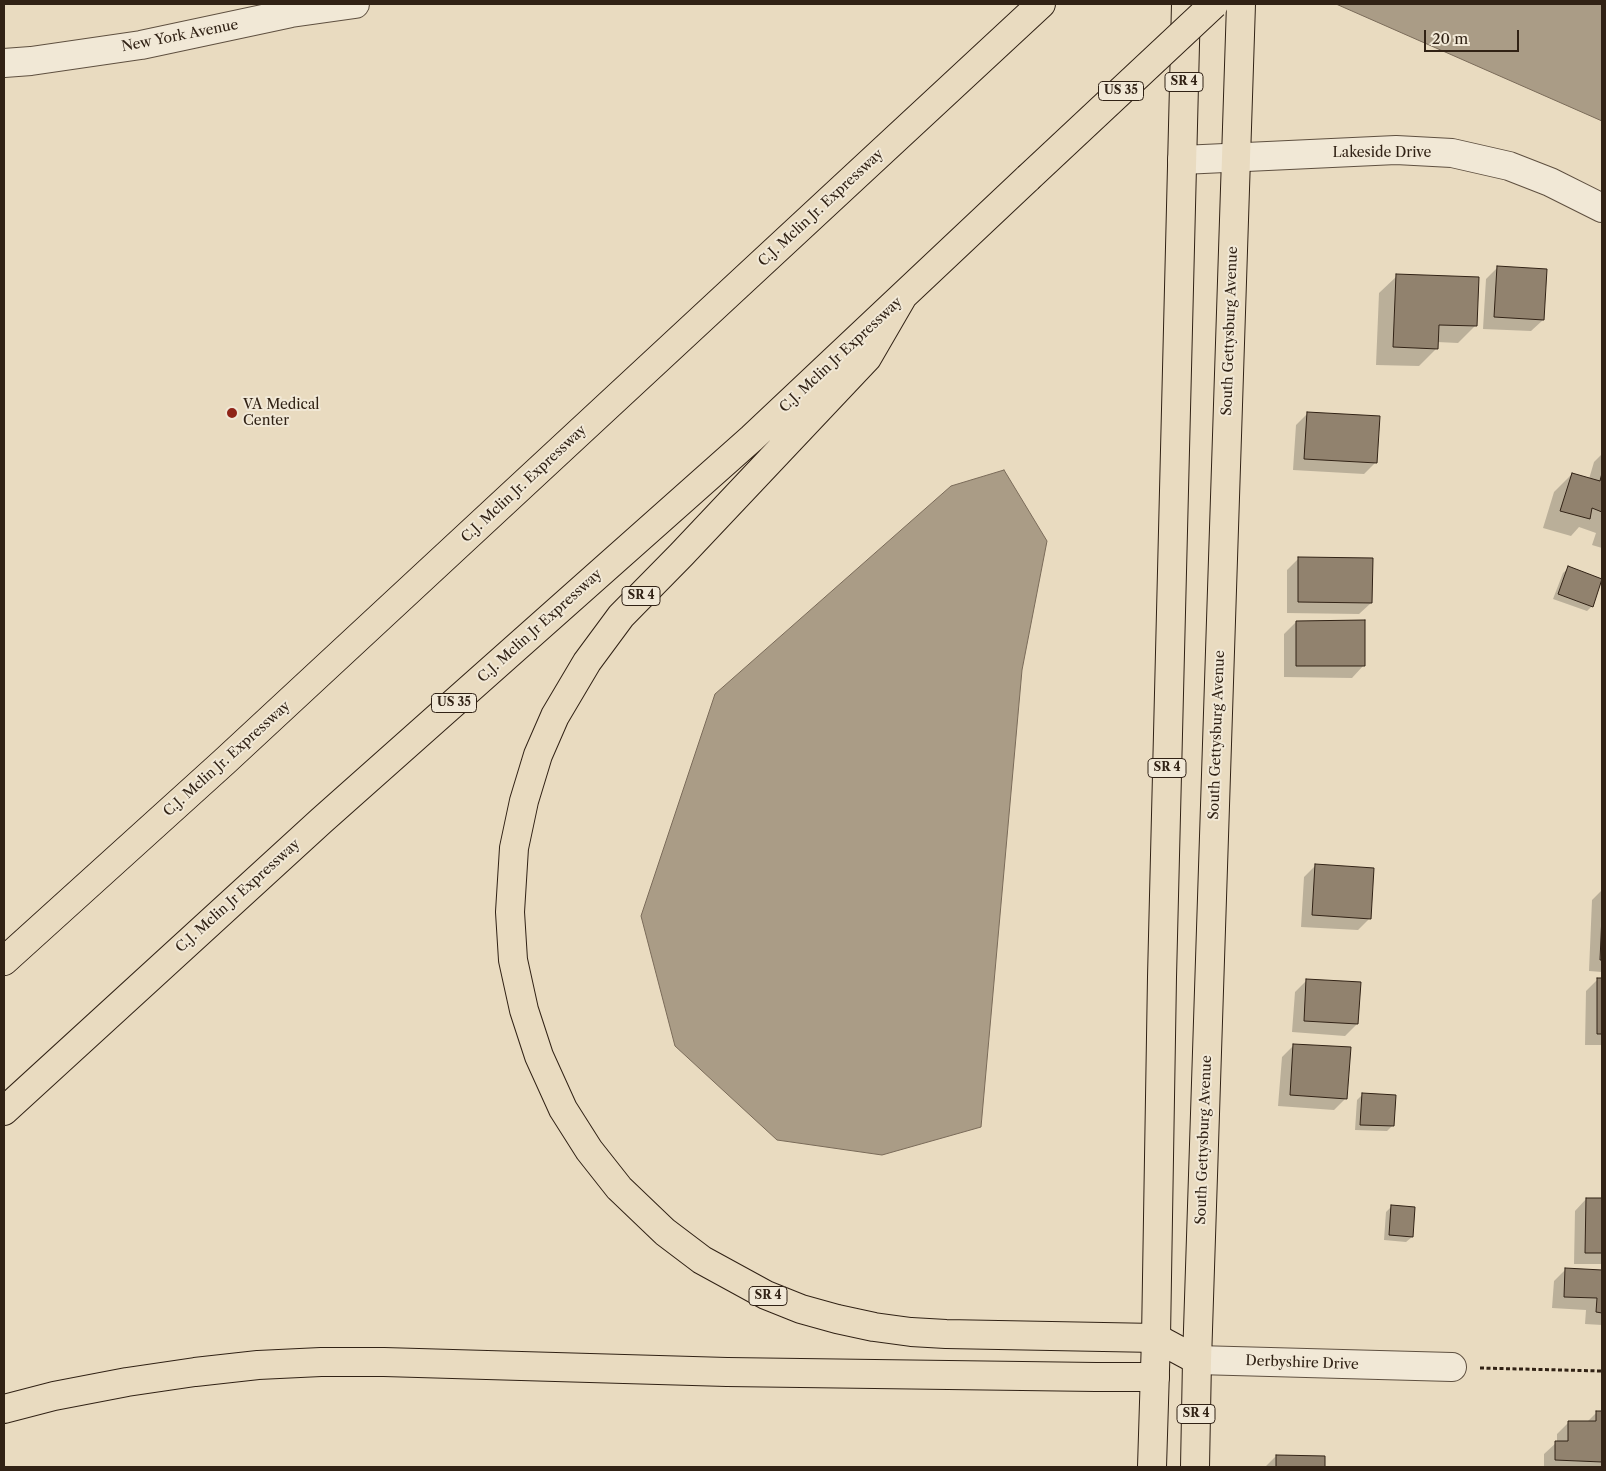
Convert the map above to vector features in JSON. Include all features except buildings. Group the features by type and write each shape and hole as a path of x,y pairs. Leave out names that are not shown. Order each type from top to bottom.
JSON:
{"main road":[{"name":"SR 4","path":"1152,1467 1186,4"},
{"name":"C.J. Mclin Jr Expressway","path":"4,1111 321,821 752,438 1214,4"},
{"name":"South Gettysburg Avenue","path":"1195,1467 1196,1360 1241,4"},
{"name":"C.J. Mclin Jr. Expressway","path":"4,961 224,762 1039,5"},
{"name":"SR 4","path":"903,296 866,358 681,555 621,616 587,662 555,716 538,755 524,801 514,848 510,912 513,960 524,1010 539,1056 563,1109 588,1150 619,1188 665,1232 702,1260 766,1295 802,1309 837,1319 911,1332 964,1335 1156,1338 1196,1360"},
{"name":"Derbyshire Drive","path":"1155,1377 1196,1360"},
{"path":"4,1409 54,1396 127,1382 258,1365 321,1362 384,1362 727,1372 1155,1377"}],"street":[{"name":"New York Avenue","path":"4,64 141,45 291,13 355,4"},
{"name":"Lakeside Drive","path":"1182,160 1396,150 1452,153 1509,166 1550,182 1602,208"},
{"name":"Derbyshire Drive","path":"1196,1360 1452,1367"}],"path":[{"path":"1452,1367 1602,1371"}],"shaded area":[{"path":"1336,4 1602,4 1602,121"},
{"path":"1004,470 1047,541 1022,670 981,1127 882,1155 777,1140 675,1046 641,916 715,694 951,486"}],"place":[{"name":"VA Medical Center","path":"232,413"}]}
